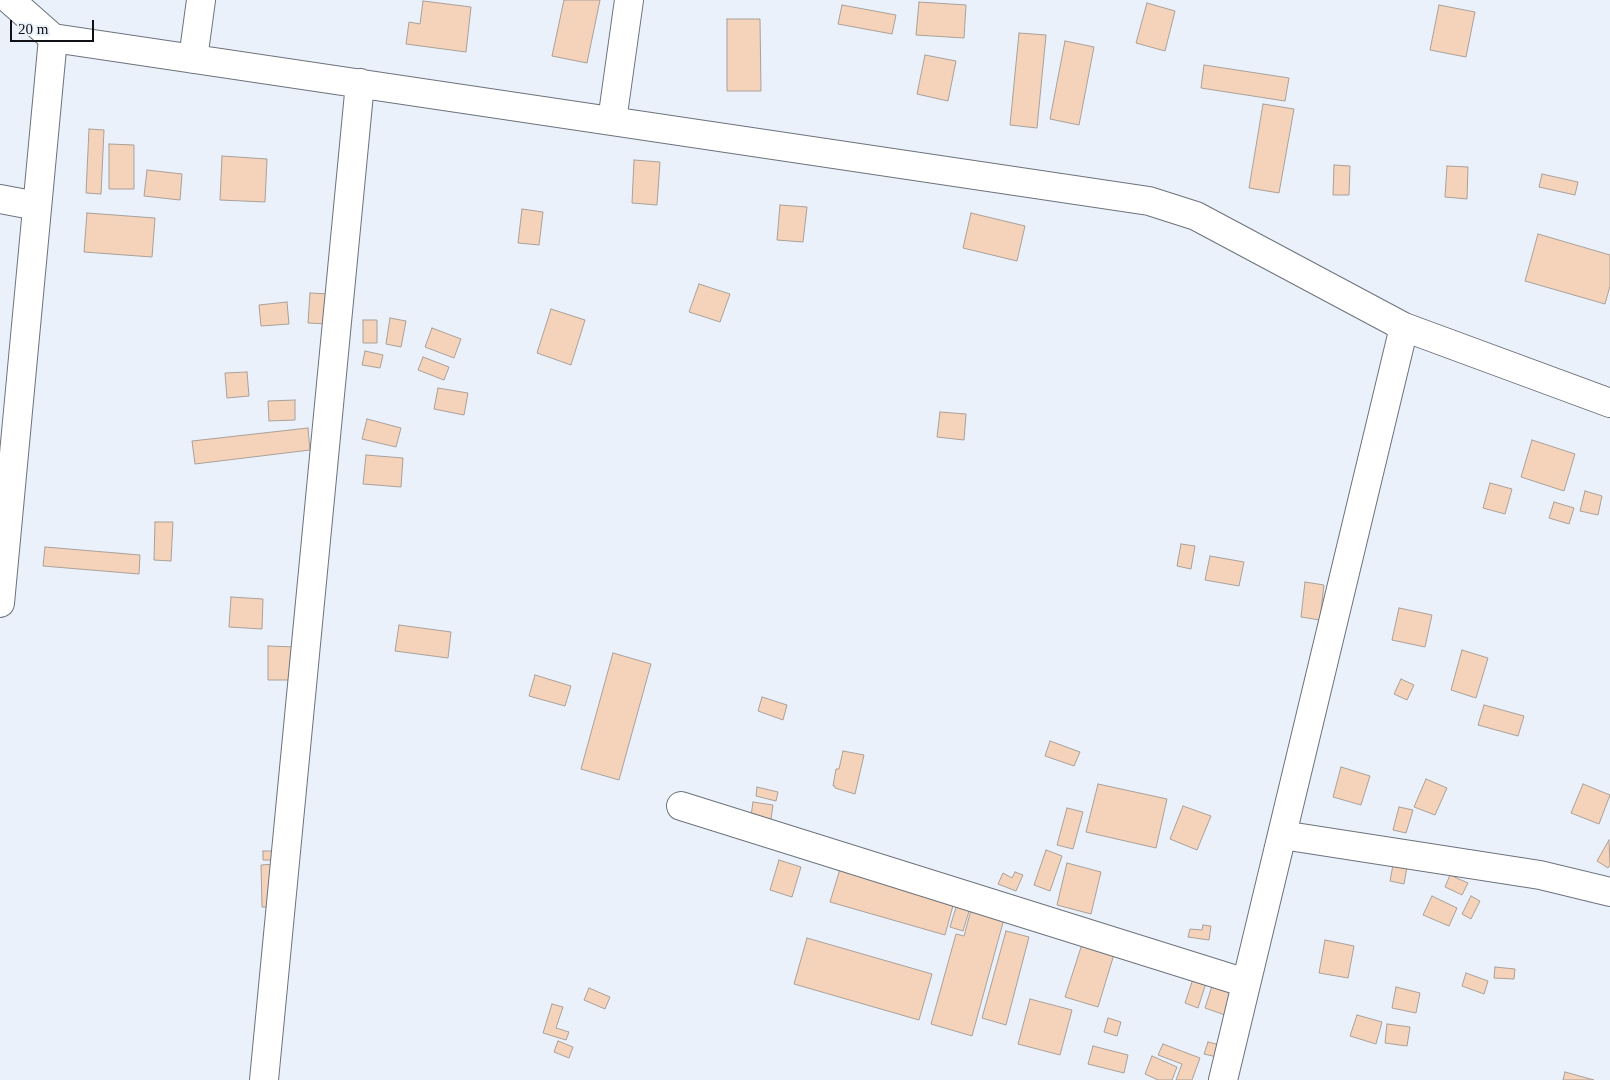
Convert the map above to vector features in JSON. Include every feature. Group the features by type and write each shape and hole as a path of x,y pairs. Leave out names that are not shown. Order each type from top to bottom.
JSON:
{"street":[{"path":"10,0 53,38 1149,200 1196,216 1404,327 1610,403"},
{"path":"193,59 201,0"},
{"path":"612,121 629,0"},
{"path":"0,603 53,38"},
{"path":"264,1080 360,83"},
{"path":"0,199 38,206"},
{"path":"1223,1080 1404,327"},
{"path":"681,806 1246,983"},
{"path":"1282,835 1540,875 1610,892"}],"building":[{"path":"564,0 600,0 587,63 552,56"},
{"path":"423,1 471,7 466,52 406,44 409,22 420,24"},
{"path":"919,2 966,5 964,38 916,35"},
{"path":"1147,3 1175,11 1165,51 1136,43"},
{"path":"842,5 896,15 892,34 838,24"},
{"path":"1439,5 1475,12 1466,57 1430,50"},
{"path":"727,19 760,19 761,91 727,91"},
{"path":"1019,33 1046,35 1037,128 1010,125"},
{"path":"1065,41 1094,47 1079,125 1050,119"},
{"path":"925,55 956,61 948,101 917,94"},
{"path":"1204,65 1289,78 1285,101 1201,88"},
{"path":"1263,104 1294,109 1279,193 1249,188"},
{"path":"89,129 104,130 101,194 86,193"},
{"path":"109,144 134,145 134,189 109,189"},
{"path":"222,156 267,159 265,202 220,200"},
{"path":"634,160 660,162 657,205 632,203"},
{"path":"1334,165 1350,166 1349,195 1333,195"},
{"path":"1447,166 1468,167 1467,199 1445,197"},
{"path":"147,170 182,174 180,200 144,196"},
{"path":"1542,174 1578,182 1575,195 1539,187"},
{"path":"780,205 807,207 803,242 777,240"},
{"path":"522,209 543,212 539,245 518,243"},
{"path":"87,213 155,218 152,257 84,252"},
{"path":"971,213 1025,226 1017,261 963,248"},
{"path":"1538,234 1610,255 1610,286 1605,304 1525,281"},
{"path":"699,284 730,294 720,322 689,312"},
{"path":"310,293 329,294 327,324 308,323"},
{"path":"287,302 289,324 261,326 259,305"},
{"path":"551,309 585,320 571,365 537,353"},
{"path":"390,318 406,321 401,347 386,344"},
{"path":"363,320 377,320 377,343 363,343"},
{"path":"432,328 461,339 454,358 425,347"},
{"path":"365,351 383,355 380,368 362,365"},
{"path":"423,357 449,367 444,380 418,370"},
{"path":"247,372 249,396 227,398 225,373"},
{"path":"438,388 468,393 464,415 434,409"},
{"path":"295,400 295,420 269,421 268,401"},
{"path":"940,412 966,414 964,440 937,437"},
{"path":"367,419 401,428 396,447 362,439"},
{"path":"308,428 310,450 195,464 192,441"},
{"path":"1532,440 1575,454 1564,491 1521,477"},
{"path":"366,455 403,458 401,487 363,484"},
{"path":"1490,483 1512,489 1505,514 1483,508"},
{"path":"1585,491 1602,496 1598,515 1580,511"},
{"path":"1554,502 1574,508 1569,524 1549,518"},
{"path":"155,522 173,522 171,561 154,560"},
{"path":"1181,544 1195,546 1191,569 1177,566"},
{"path":"45,547 140,555 139,574 43,566"},
{"path":"1210,556 1244,562 1239,586 1205,580"},
{"path":"1305,582 1324,585 1320,620 1301,617"},
{"path":"231,597 263,599 262,629 229,627"},
{"path":"1399,608 1432,615 1425,647 1392,640"},
{"path":"399,625 451,632 448,658 395,651"},
{"path":"268,646 296,647 296,680 268,680"},
{"path":"1462,650 1488,658 1476,698 1451,690"},
{"path":"613,653 651,664 619,780 581,769"},
{"path":"535,675 571,686 565,706 529,696"},
{"path":"1401,679 1414,685 1407,700 1394,694"},
{"path":"762,697 787,705 783,720 758,711"},
{"path":"1484,705 1524,716 1518,736 1478,725"},
{"path":"1050,741 1080,752 1074,766 1045,756"},
{"path":"843,751 864,755 855,794 833,786 836,769 839,769"},
{"path":"1341,767 1370,776 1361,805 1333,797"},
{"path":"1426,779 1447,788 1435,815 1414,807"},
{"path":"1098,784 1167,799 1156,848 1086,832"},
{"path":"1583,784 1610,795 1599,824 1571,813"},
{"path":"757,787 778,792 776,801 756,796"},
{"path":"753,802 773,805 771,819 751,816"},
{"path":"1183,806 1211,816 1197,850 1170,839"},
{"path":"1399,807 1413,810 1406,833 1393,830"},
{"path":"1067,808 1083,812 1073,849 1057,845"},
{"path":"1609,840 1610,865 1608,868 1597,861"},
{"path":"1046,850 1062,856 1050,891 1034,885"},
{"path":"263,851 278,851 278,860 263,860"},
{"path":"779,860 801,867 792,897 770,890"},
{"path":"1067,863 1101,872 1091,914 1057,905"},
{"path":"276,864 277,907 262,907 261,865"},
{"path":"1393,865 1407,867 1404,884 1390,881"},
{"path":"840,869 954,902 945,935 830,902"},
{"path":"1015,872 1023,875 1016,891 998,884 1003,873 1012,878"},
{"path":"1450,875 1468,883 1462,895 1445,887"},
{"path":"1432,896 1457,908 1449,926 1423,915"},
{"path":"1471,896 1480,901 1471,919 1462,914"},
{"path":"957,904 970,908 963,931 950,927"},
{"path":"971,910 1004,919 972,1036 931,1024 956,934 964,936"},
{"path":"1203,925 1211,926 1209,940 1188,937 1190,929 1202,930"},
{"path":"1006,931 1029,937 1006,1025 982,1018"},
{"path":"807,938 932,974 919,1020 794,984"},
{"path":"1325,940 1354,946 1348,978 1319,973"},
{"path":"1083,941 1115,951 1098,1007 1065,997"},
{"path":"1495,967 1515,969 1514,979 1494,978"},
{"path":"1466,973 1488,981 1484,994 1462,986"},
{"path":"1194,976 1207,980 1198,1008 1185,1003"},
{"path":"1212,986 1232,993 1225,1015 1205,1008"},
{"path":"1396,987 1420,993 1416,1013 1392,1008"},
{"path":"589,988 610,997 605,1009 584,1000"},
{"path":"1030,999 1072,1010 1060,1055 1018,1044"},
{"path":"552,1004 563,1007 556,1028 569,1032 566,1040 543,1033"},
{"path":"1357,1015 1382,1022 1376,1044 1350,1036"},
{"path":"1108,1018 1121,1022 1117,1036 1104,1032"},
{"path":"1387,1024 1410,1027 1407,1046 1385,1043"},
{"path":"558,1041 573,1047 569,1058 554,1052"},
{"path":"1208,1042 1220,1045 1217,1057 1204,1054"},
{"path":"1163,1044 1200,1058 1192,1080 1176,1080 1182,1064 1158,1055"},
{"path":"1093,1046 1128,1055 1124,1073 1088,1064"},
{"path":"1152,1056 1177,1067 1172,1080 1158,1080 1145,1074"},
{"path":"1565,1072 1594,1080 1563,1080"}]}
